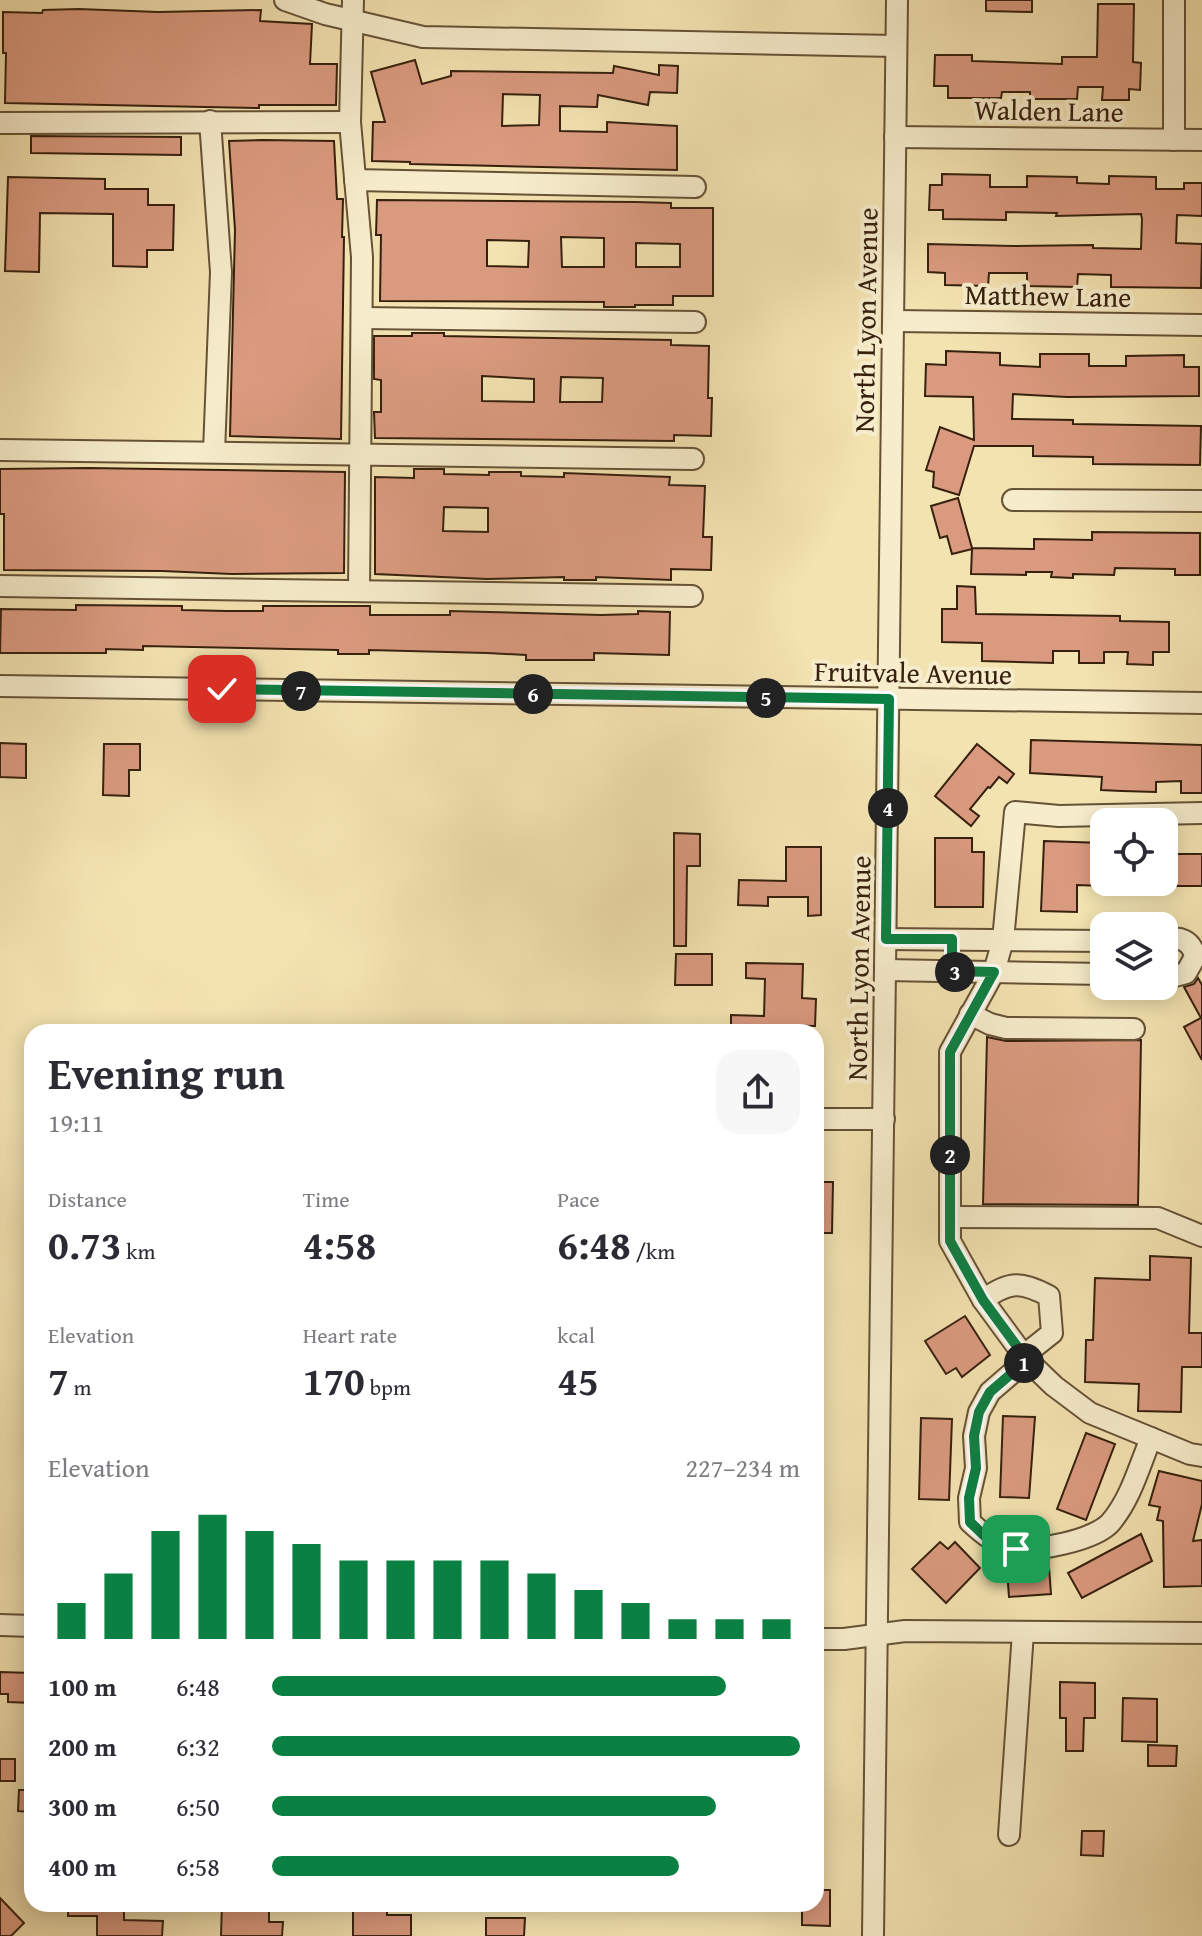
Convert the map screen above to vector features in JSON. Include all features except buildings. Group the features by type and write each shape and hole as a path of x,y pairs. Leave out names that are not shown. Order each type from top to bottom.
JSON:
{"street":[{"path":"285,0 353,10 423,37 896,46"},
{"name":"North Lyon Avenue","path":"873,1936 897,0"},
{"path":"1174,0 1174,140"},
{"path":"353,10 350,122 362,257 359,591"},
{"path":"210,121 221,272 214,452"},
{"path":"0,123 350,122"},
{"name":"Walden Lane","path":"895,137 1202,140"},
{"path":"355,180 695,187"},
{"path":"362,318 695,322"},
{"name":"Matthew Lane","path":"894,321 1202,325"},
{"path":"0,450 693,459"},
{"path":"1013,500 1202,501"},
{"path":"0,586 692,596"},
{"name":"Fruitvale Avenue","path":"0,686 1202,703"},
{"path":"1202,813 1059,816 1015,812 1003,940 994,972 950,1052 950,1241 983,1300 1025,1358 1054,1386 1090,1413 1190,1454 1202,1456"},
{"path":"886,939 1090,941"},
{"path":"952,939 952,971"},
{"path":"1178,940 1182,939 1194,951 1194,963 1186,973 1178,973"},
{"path":"886,970 1090,974"},
{"path":"970,1014 1006,1028 1134,1029"},
{"path":"824,1119 884,1119"},
{"path":"950,1217 1158,1218 1202,1236"},
{"path":"983,1300 1001,1286 1028,1284 1049,1296 1052,1333 990,1392 979,1412 974,1436 976,1468 969,1498 970,1522 989,1540 1016,1549 1045,1547 1082,1538 1109,1525 1126,1501 1151,1438"},
{"path":"0,1625 24,1626"},
{"path":"824,1639 905,1631 1202,1633"},
{"path":"1009,1835 1023,1632"}],"route":[{"path":"222,689 889,699 886,939 952,939 952,971 994,972 950,1052 950,1241 983,1300 1027,1360 990,1392 979,1412 974,1436 976,1468 969,1498 970,1522 989,1540 1016,1549"}]}
